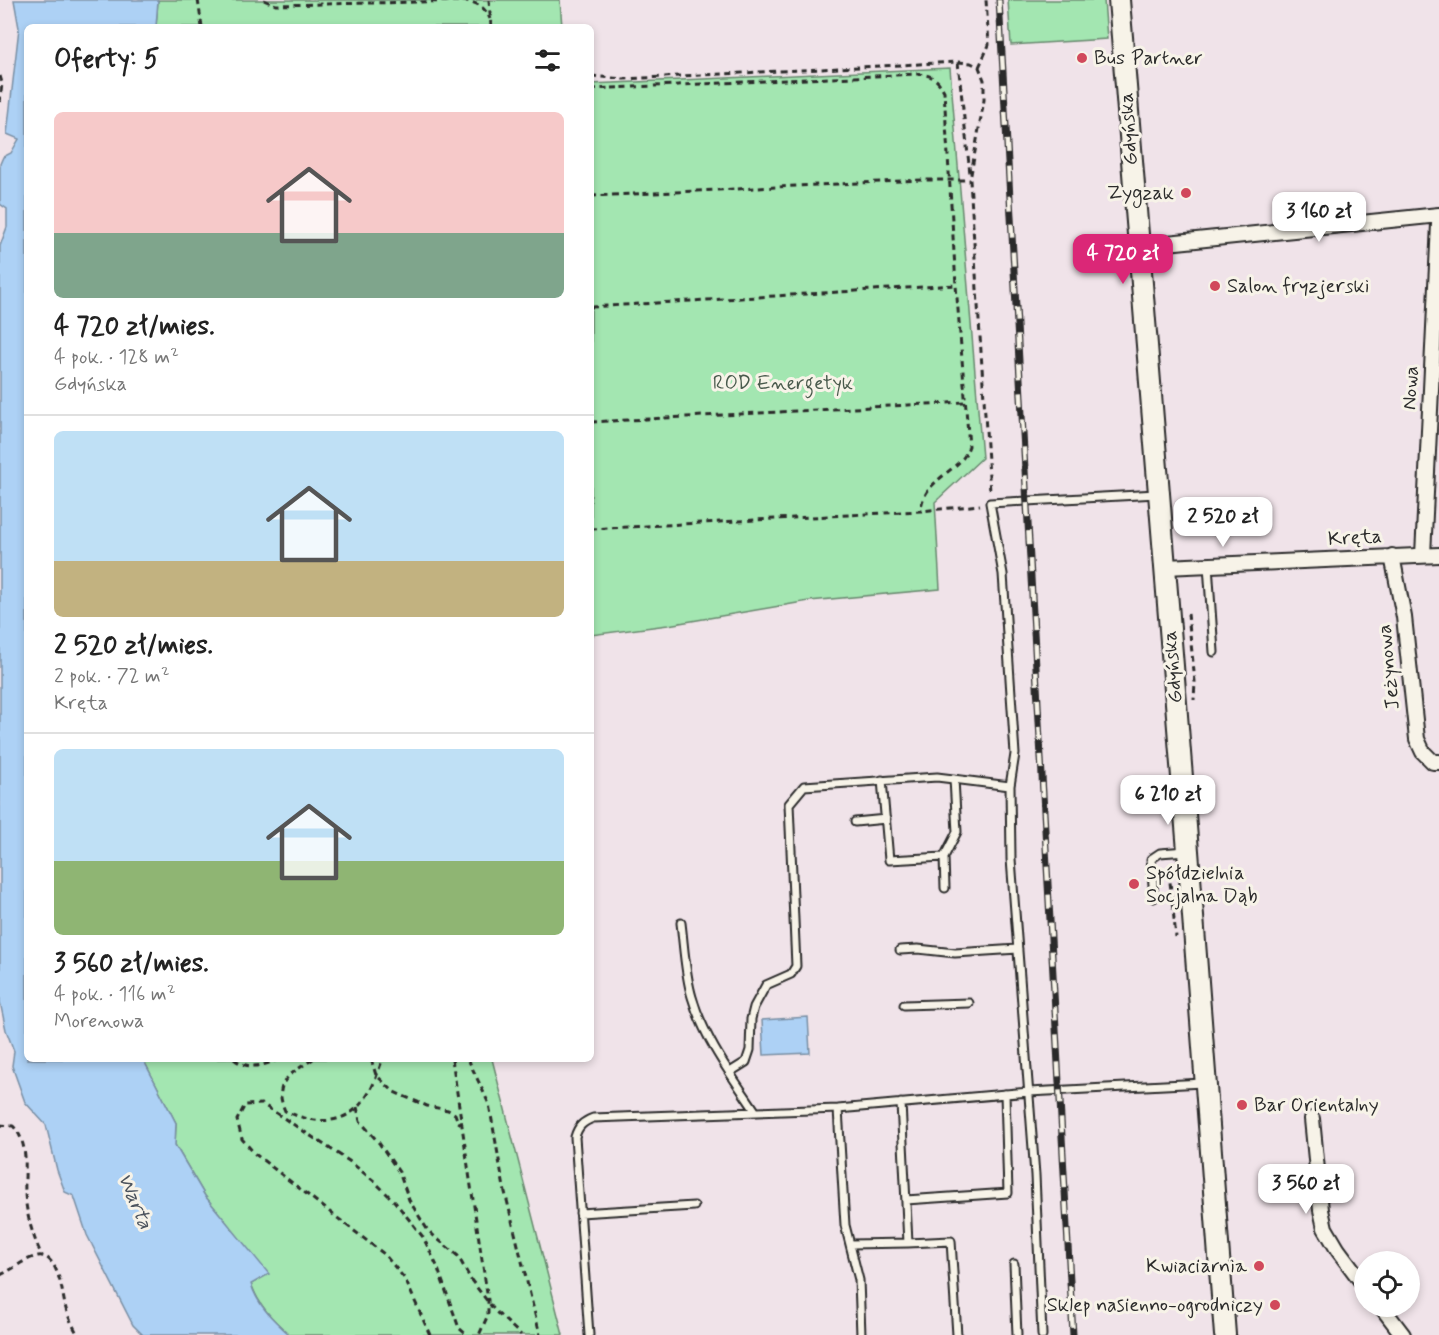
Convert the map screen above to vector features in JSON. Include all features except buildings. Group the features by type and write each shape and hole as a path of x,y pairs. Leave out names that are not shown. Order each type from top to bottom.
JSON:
{"main road":[{"name":"Gdyńska","path":"1119,0 1225,1335"}],"street":[{"path":"1138,246 1439,215"},
{"name":"Nowa","path":"1423,555 1439,224"},
{"name":"Kręta","path":"1165,567 1439,555"},
{"name":"Jeżynowa","path":"1392,556 1404,617 1417,739 1423,752 1433,762 1439,762"},
{"path":"1312,1119 1321,1210 1325,1228 1354,1271"},
{"path":"1389,1317 1402,1335"}],"lane":[{"path":"1042,1335 1029,1092 1011,859 1010,786 1015,754 1003,574 990,503 1159,494"},
{"path":"1208,565 1214,652"},
{"path":"730,1072 746,1062 752,1039 751,1018 754,1006 766,985 791,974 796,966 789,804 804,786 937,777 1010,786"},
{"path":"945,888 944,857 957,832 954,779"},
{"path":"882,780 889,860 944,857"},
{"path":"855,822 885,819"},
{"path":"1154,898 1151,859 1160,853 1188,851"},
{"path":"681,923 692,996 701,1021 756,1112"},
{"path":"900,950 918,949 955,953 1018,949"},
{"path":"904,1005 969,1003"},
{"path":"589,1335 575,1137 577,1129 584,1122 593,1118 838,1109 1029,1092 1206,1083"},
{"path":"906,1200 1008,1193 1005,1094"},
{"path":"901,1103 908,1242"},
{"path":"838,1109 845,1225 859,1280 861,1335"},
{"path":"580,1213 694,1206"},
{"path":"850,1244 951,1241 957,1335"},
{"path":"1014,1264 1017,1335"}],"path":[{"path":"198,0 201,24"},
{"path":"264,0 276,5 467,1 478,4 486,10 490,19"},
{"path":"375,0 384,3"},
{"path":"489,0 491,24"},
{"path":"979,67 989,45 986,0"},
{"path":"594,529 921,511 990,503 970,180 958,62"},
{"path":"594,76 623,79 971,63 979,67 984,80 984,100 970,180"},
{"path":"594,89 917,74 931,75 939,81 944,91 969,447 963,459 928,491 921,502 921,511"},
{"path":"0,76 2,83 0,102"},
{"path":"594,196 922,180 970,180"},
{"path":"594,307 956,285"},
{"path":"594,422 965,402"},
{"path":"238,1062 258,1067 272,1062"},
{"path":"308,1062 289,1075 280,1088 279,1098 285,1111 300,1118 324,1122 347,1117 357,1107 368,1095 382,1062"},
{"path":"372,1062 376,1075 394,1092 428,1106 448,1110 455,1114 458,1122 463,1126"},
{"path":"452,1062 488,1300 488,1316 479,1335"},
{"path":"469,1062 489,1104 504,1188 540,1335"},
{"path":"430,1335 405,1279 384,1254 255,1154 242,1139 237,1120 245,1105 262,1104 349,1161 375,1181 423,1238 459,1328 467,1335"},
{"path":"357,1107 360,1121 399,1172 409,1200 428,1229 458,1256 471,1280 495,1311 521,1335"},
{"path":"0,1125 13,1126 18,1132 25,1152 25,1194 36,1243 42,1256 50,1261 60,1281 65,1305 78,1335"},
{"path":"0,1275 29,1259 42,1256"}],"green space":[{"path":"158,0 560,0 562,24 156,24"},
{"path":"1008,0 1104,0 1107,39 1011,45"},
{"name":"ROD Energetyk","path":"950,68 982,458 935,502 940,589 809,601 668,625 594,635 594,84"},
{"path":"145,1062 493,1062 563,1335 290,1335 267,1312 251,1284 268,1274 205,1196 175,1145 176,1123"}],"water":[{"name":"Warta","path":"14,0 158,0 156,24 24,24 24,1062 145,1062 176,1123 175,1145 205,1196 269,1274 251,1284 262,1306 290,1335 143,1335 133,1325 87,1235 74,1196 65,1192 46,1125 25,1102 12,1066 14,1051 6,1030 0,1002 0,246 7,227 7,209 0,204 0,164 3,157 11,153 19,139 7,134 19,28"},
{"path":"808,1017 810,1053 764,1055 762,1020"}],"railway":[{"path":"999,0 1073,1335"}],"place":[{"name":"Bus Partner","path":"1082,58"},
{"name":"Zygzak","path":"1186,193"},
{"name":"Salon fryzjerski","path":"1215,286"},
{"name":"Spółdzielnia Socjalna Dąb","path":"1134,884"},
{"name":"Bar Orientalny","path":"1242,1105"},
{"name":"Kwiaciarnia","path":"1259,1266"},
{"name":"Sklep nasienno-ogrodniczy","path":"1275,1305"}]}
